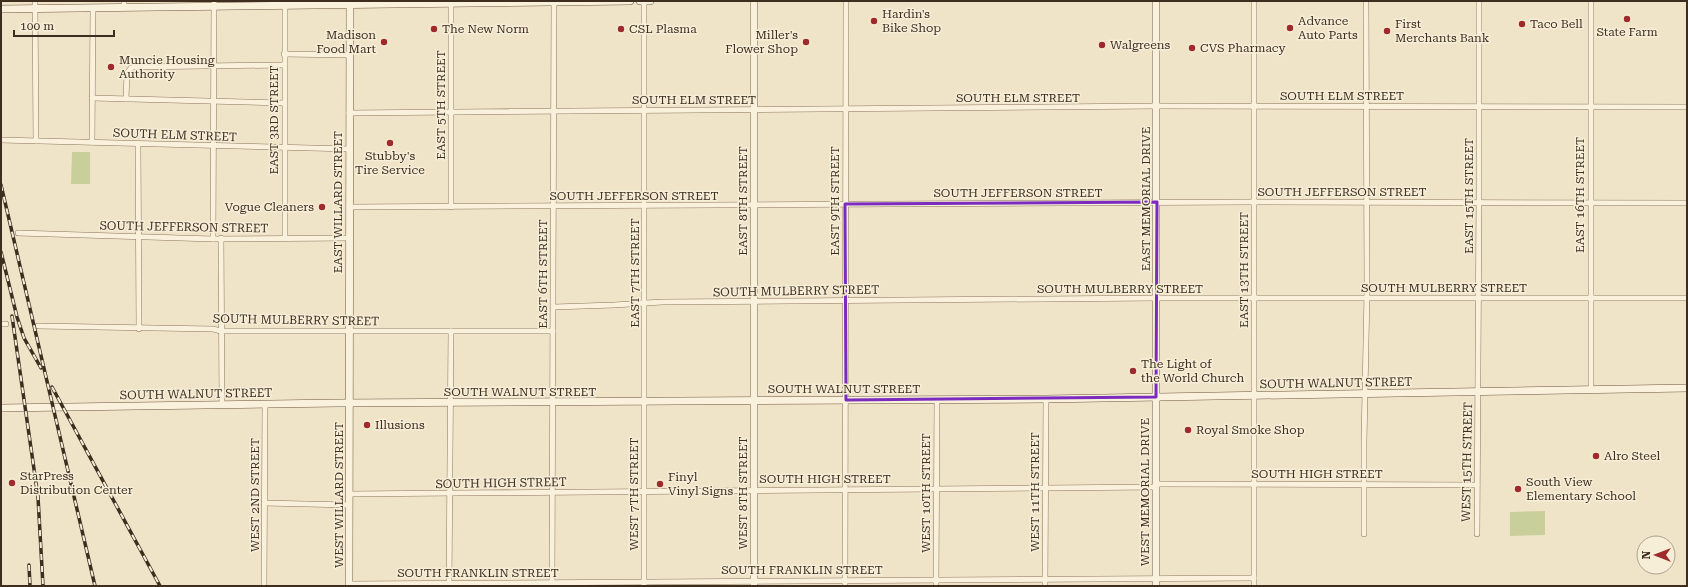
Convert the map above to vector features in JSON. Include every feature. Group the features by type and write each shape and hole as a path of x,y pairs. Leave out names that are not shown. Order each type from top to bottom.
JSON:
{"main road":[{"path":"1,9 35,5 93,8 124,4 554,3 630,1"},
{"path":"640,1 650,1"},
{"name":"EAST 8TH STREET","path":"754,1 754,401"},
{"name":"EAST MEMORIAL DRIVE","path":"1156,1 1156,397"},
{"name":"EAST WILLARD STREET","path":"350,3 350,404"},
{"name":"SOUTH WALNUT STREET","path":"1,408 554,402 1046,399 1687,388"},
{"name":"WEST MEMORIAL DRIVE","path":"1156,397 1156,582"},
{"name":"WEST 8TH STREET","path":"754,401 754,583"},
{"name":"WEST WILLARD STREET","path":"349,585 350,404"}],"street":[{"name":"EAST 7TH STREET","path":"644,1 644,402"},
{"name":"EAST 9TH STREET","path":"845,586 846,1"},
{"name":"EAST 13TH STREET","path":"1254,1 1254,586"},
{"path":"1364,534 1366,1"},
{"name":"EAST 15TH STREET","path":"1478,391 1479,1"},
{"name":"EAST 16TH STREET","path":"1591,1 1591,389"},
{"path":"213,239 214,3"},
{"name":"EAST 3RD STREET","path":"284,238 285,3"},
{"name":"EAST 5TH STREET","path":"448,3 452,207"},
{"name":"EAST 6TH STREET","path":"552,584 554,402 554,3"},
{"path":"35,5 36,141"},
{"path":"92,142 93,8"},
{"path":"284,54 349,55"},
{"path":"126,99 127,73 131,68 284,65"},
{"path":"92,98 284,103"},
{"name":"SOUTH ELM STREET","path":"349,113 1157,106 1687,108"},
{"name":"SOUTH ELM STREET","path":"1,140 349,149"},
{"path":"138,144 139,328"},
{"name":"SOUTH JEFFERSON STREET","path":"349,207 1157,202 1687,203"},
{"name":"SOUTH JEFFERSON STREET","path":"18,233 213,239 349,238"},
{"path":"221,238 222,405"},
{"name":"SOUTH MULBERRY STREET","path":"554,306 614,306 644,303 845,300 1157,298 1687,298"},
{"name":"SOUTH MULBERRY STREET","path":"38,326 213,329 221,331 554,331"},
{"path":"450,331 450,584"},
{"name":"WEST 15TH STREET","path":"1477,534 1478,391"},
{"name":"WEST 11TH STREET","path":"1045,586 1046,399"},
{"name":"WEST 10TH STREET","path":"936,586 937,400"},
{"name":"WEST 7TH STREET","path":"644,402 644,584"},
{"name":"WEST 2ND STREET","path":"264,586 265,405"},
{"name":"SOUTH HIGH STREET","path":"350,494 450,494 553,491 1046,488 1254,484 1477,485"},
{"path":"264,503 350,505"},
{"name":"SOUTH FRANKLIN STREET","path":"349,585 754,583 936,579 1045,579 1156,582 1254,578"}],"highlighted area":[{"path":"1157,202 1156,397 846,400 845,204"}],"green space":[{"path":"72,152 90,152 90,184 71,184"},
{"path":"1545,511 1545,535 1510,536 1510,512"}],"railway":[{"path":"1,185 95,586"},
{"path":"1,252 17,317 24,338 41,368"},
{"path":"12,316 38,497 43,586"},
{"path":"52,387 160,586"},
{"path":"29,565 30,586"}],"place":[{"name":"State Farm","path":"1627,19"},
{"name":"Hardin's Bike Shop","path":"874,21"},
{"name":"Taco Bell","path":"1522,24"},
{"name":"Advance Auto Parts","path":"1290,28"},
{"name":"The New Norm","path":"434,29"},
{"name":"CSL Plasma","path":"621,29"},
{"name":"First Merchants Bank","path":"1387,31"},
{"name":"Madison Food Mart","path":"384,42"},
{"name":"Miller's Flower Shop","path":"806,42"},
{"name":"Walgreens","path":"1102,45"},
{"name":"CVS Pharmacy","path":"1192,48"},
{"name":"Muncie Housing Authority","path":"111,67"},
{"name":"Stubby's Tire Service","path":"390,143"},
{"name":"Vogue Cleaners","path":"322,207"},
{"name":"The Light of the World Church","path":"1133,371"},
{"name":"Illusions","path":"367,425"},
{"name":"Royal Smoke Shop","path":"1188,430"},
{"name":"Alro Steel","path":"1596,456"},
{"name":"StarPress Distribution Center","path":"12,483"},
{"name":"Finyl Vinyl Signs","path":"660,484"},
{"name":"South View Elementary School","path":"1518,489"}]}
